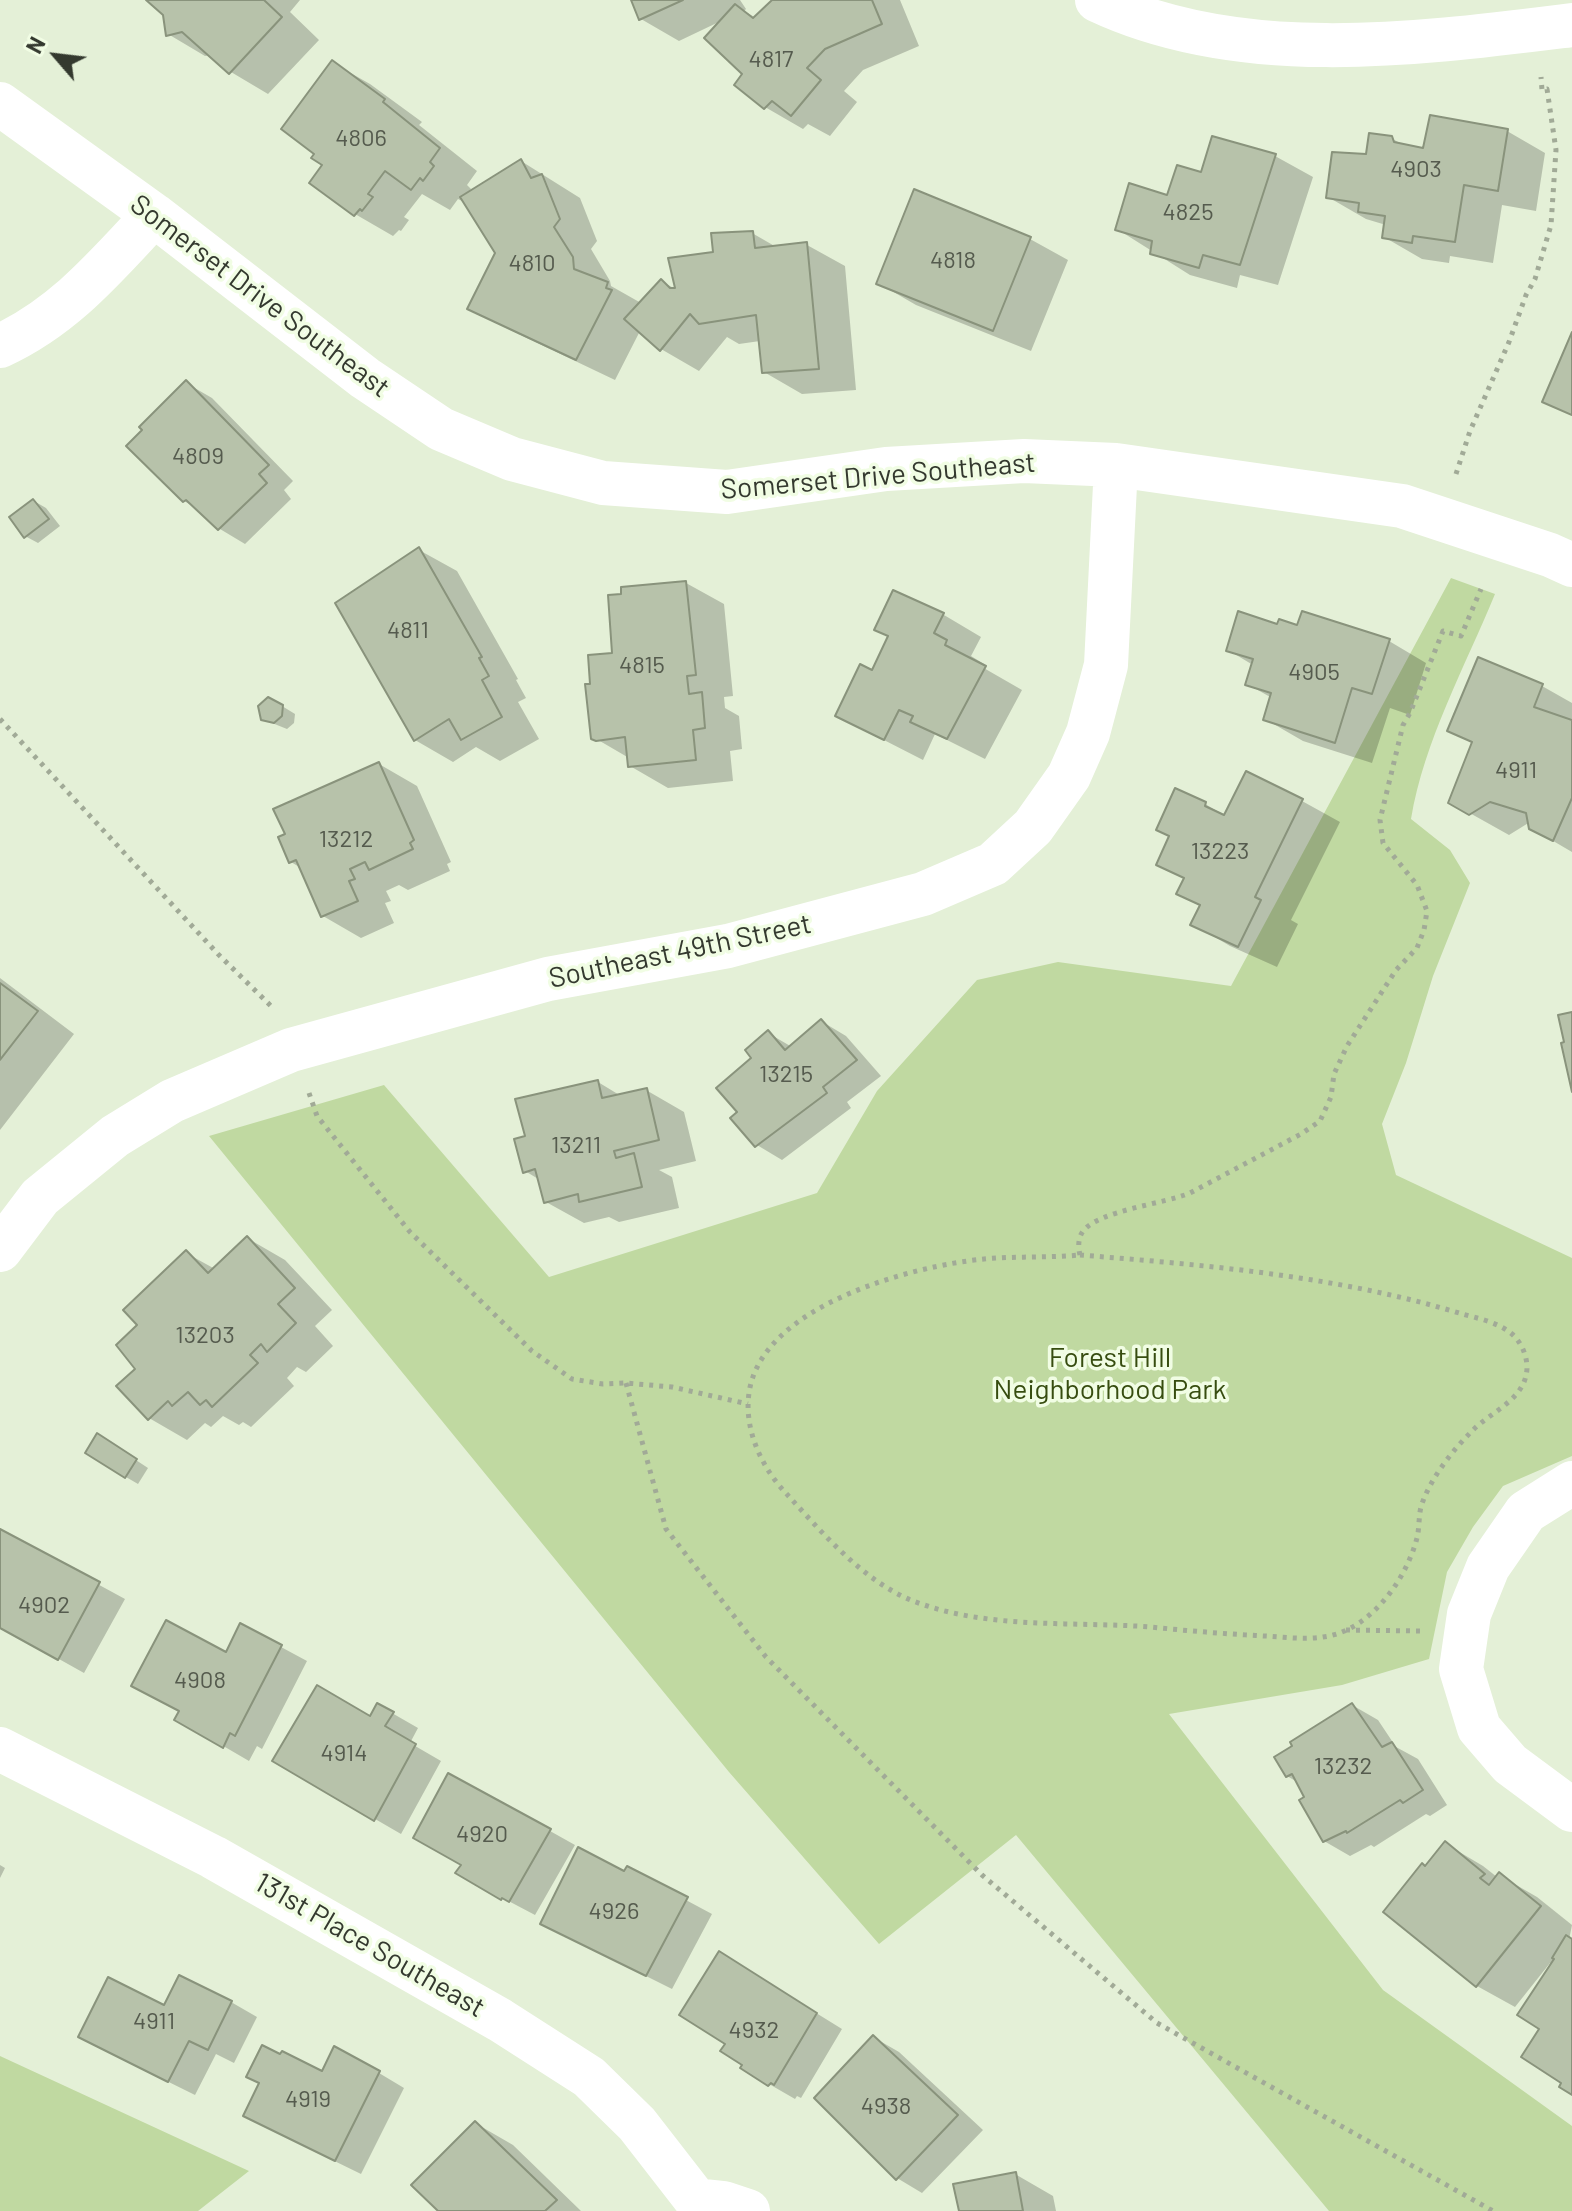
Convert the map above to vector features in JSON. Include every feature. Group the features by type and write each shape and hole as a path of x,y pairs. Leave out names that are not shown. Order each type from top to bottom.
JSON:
{"street":[{"path":"1097,0 1120,11 1194,32 1287,45 1432,41 1572,25"},
{"name":"Somerset Drive Southeast","path":"0,104 154,215 365,378 441,429 512,459 603,483 727,492 886,469 1024,461 1116,465 1402,506 1572,565"},
{"path":"0,346 32,331 95,278 154,215"},
{"name":"Southeast 49th Street","path":"0,1250 40,1197 115,1136 172,1101 291,1050 548,979 728,946 908,898 993,864 1033,827 1069,776 1088,733 1106,665 1116,465"},
{"path":"1572,1483 1526,1512 1488,1567 1469,1614 1461,1669 1479,1728 1510,1764 1572,1810"},
{"name":"131st Place Southeast","path":"0,1749 213,1857 500,2020 589,2077 637,2124 690,2205 724,2203 748,2211"}],"path":[{"path":"1456,475 1470,431 1535,279 1551,225 1556,150 1547,89 1542,90 1540,75"},
{"path":"1080,1255 1082,1232 1092,1224 1127,1210 1190,1193 1320,1121 1327,1109 1334,1074 1347,1046 1396,970 1417,948 1424,930 1427,911 1422,897 1405,868 1383,843 1380,820 1403,725 1443,631 1461,636 1481,589"},
{"path":"0,719 218,954 271,1006 317,1116 410,1232 532,1351 572,1379 603,1384 672,1387 748,1404"},
{"path":"1080,1255 1259,1274 1430,1302 1500,1326 1512,1334 1522,1346 1527,1371 1515,1397 1473,1430 1432,1483 1420,1506 1416,1542 1393,1589 1364,1618 1345,1630 1325,1637 1030,1623 915,1602 861,1567 825,1535 777,1483 756,1447 748,1404 750,1383 760,1360 792,1328 832,1301 875,1283 944,1264 988,1258 1080,1255"},
{"path":"626,1383 666,1529 766,1657 982,1875 1157,2023 1493,2211"}],"green space":[{"name":"Forest Hill Neighborhood Park","path":"1451,578 1495,594 1435,733 1411,819 1450,850 1470,883 1433,976 1406,1063 1382,1124 1396,1175 1572,1258 1572,1456 1503,1486 1473,1527 1447,1572 1429,1659 1342,1685 1169,1714 1383,1990 1572,2126 1572,2211 1329,2211 1016,1835 879,1944 729,1772 209,1136 384,1085 549,1277 817,1193 877,1091 977,980 1058,962 1231,986"},
{"path":"0,2056 249,2171 198,2211 0,2211"}],"building":[{"path":"146,0 264,0 282,17 229,74 182,32 166,36 163,15"},
{"path":"631,0 683,0 639,20"},
{"path":"772,0 872,0 882,24 825,49 807,68 821,80 791,116 772,101 764,109 734,85 742,74 704,38 735,4 753,18"},
{"path":"332,60 385,99 383,102 440,148 430,162 434,166 423,181 420,178 411,190 385,171 368,194 373,197 354,216 309,183 322,165 311,158 314,154 281,129"},
{"path":"1430,115 1508,129 1498,191 1464,185 1455,242 1413,236 1412,243 1382,238 1385,216 1358,212 1359,203 1326,198 1332,152 1366,154 1369,133 1392,136 1394,142 1423,148"},
{"path":"1212,136 1276,154 1240,265 1203,255 1199,268 1150,254 1152,241 1115,230 1129,183 1167,195 1177,165 1201,172"},
{"path":"521,159 531,178 542,174 560,219 554,227 573,257 574,269 608,282 606,288 612,290 576,360 467,309 495,253 460,197"},
{"path":"914,189 1031,237 993,331 876,284"},
{"path":"753,231 755,248 807,242 819,369 762,373 756,315 699,324 690,314 660,351 624,319 661,279 670,288 675,288 668,258 713,252 711,233"},
{"path":"1572,332 1572,415 1542,402"},
{"path":"186,380 269,465 259,474 267,483 218,530 186,500 183,502 126,446 142,430 139,427"},
{"path":"33,499 49,519 24,538 9,517"},
{"path":"419,547 482,657 479,658 489,676 482,680 502,717 461,740 449,719 414,741 335,603"},
{"path":"686,581 696,675 687,676 689,694 702,692 705,728 693,730 696,760 628,767 625,737 591,739 585,684 590,684 588,655 612,653 608,595 621,594 621,587"},
{"path":"893,590 944,613 934,633 947,640 945,645 986,666 947,739 910,722 913,716 899,710 884,740 835,716 860,664 872,670 888,636 874,630"},
{"path":"1238,611 1277,624 1279,619 1297,625 1302,611 1390,639 1372,694 1352,688 1335,743 1263,720 1271,693 1245,685 1253,659 1226,651"},
{"path":"1478,657 1543,684 1534,707 1572,720 1572,798 1553,841 1529,829 1526,813 1490,802 1469,815 1448,803 1472,742 1447,731"},
{"path":"268,697 283,705 282,716 274,723 261,720 258,706"},
{"path":"379,762 414,840 410,843 413,849 369,870 365,862 350,869 355,879 349,881 358,901 321,917 296,860 289,863 278,837 285,834 273,809"},
{"path":"1246,771 1303,799 1255,897 1261,900 1238,947 1190,925 1200,905 1176,894 1184,878 1156,865 1169,836 1156,830 1175,788 1206,802 1205,806 1224,815"},
{"path":"0,983 38,1011 0,1060"},
{"path":"1572,1012 1572,1092 1558,1015"},
{"path":"821,1019 857,1060 823,1087 827,1093 755,1147 730,1118 737,1112 716,1088 751,1058 745,1050 768,1030 785,1050"},
{"path":"598,1080 602,1098 647,1088 659,1140 614,1151 616,1158 634,1153 642,1187 579,1202 578,1194 544,1203 535,1169 523,1173 514,1139 525,1136 515,1099"},
{"path":"247,1236 295,1288 278,1304 296,1323 267,1352 261,1344 250,1355 258,1363 212,1407 206,1400 200,1405 188,1392 172,1406 168,1401 148,1420 116,1386 135,1369 116,1345 137,1325 123,1310 186,1250 208,1273"},
{"path":"97,1433 137,1459 125,1478 85,1453"},
{"path":"0,1529 100,1582 58,1660 0,1628"},
{"path":"166,1620 226,1652 240,1623 282,1645 235,1736 230,1733 223,1748 174,1720 179,1711 131,1686"},
{"path":"317,1685 370,1716 377,1703 394,1712 385,1726 416,1744 374,1821 272,1761"},
{"path":"1352,1703 1382,1747 1392,1742 1423,1790 1403,1803 1400,1800 1347,1833 1323,1842 1299,1800 1304,1797 1292,1774 1286,1777 1274,1757 1292,1746 1290,1742"},
{"path":"448,1773 551,1829 509,1902 455,1873 461,1865 413,1838"},
{"path":"1445,1841 1485,1874 1480,1878 1489,1885 1499,1872 1541,1906 1476,1987 1383,1912 1422,1863 1425,1866"},
{"path":"578,1847 624,1871 627,1866 688,1897 646,1976 540,1924"},
{"path":"1566,1935 1572,1939 1572,2095 1559,2087 1561,2083 1521,2057 1539,2029 1517,2015"},
{"path":"719,1951 817,2013 774,2085 771,2083 768,2086 740,2068 742,2065 720,2051 725,2044 679,2015"},
{"path":"179,1975 232,2001 208,2050 189,2041 168,2082 78,2037 108,1977 164,2005"},
{"path":"873,2035 958,2115 896,2180 814,2098"},
{"path":"262,2045 280,2054 282,2051 322,2071 334,2046 380,2071 335,2161 243,2116 259,2083 246,2077"},
{"path":"475,2121 557,2200 545,2211 438,2211 411,2185"},
{"path":"1016,2172 1023,2211 959,2211 953,2184"}]}
